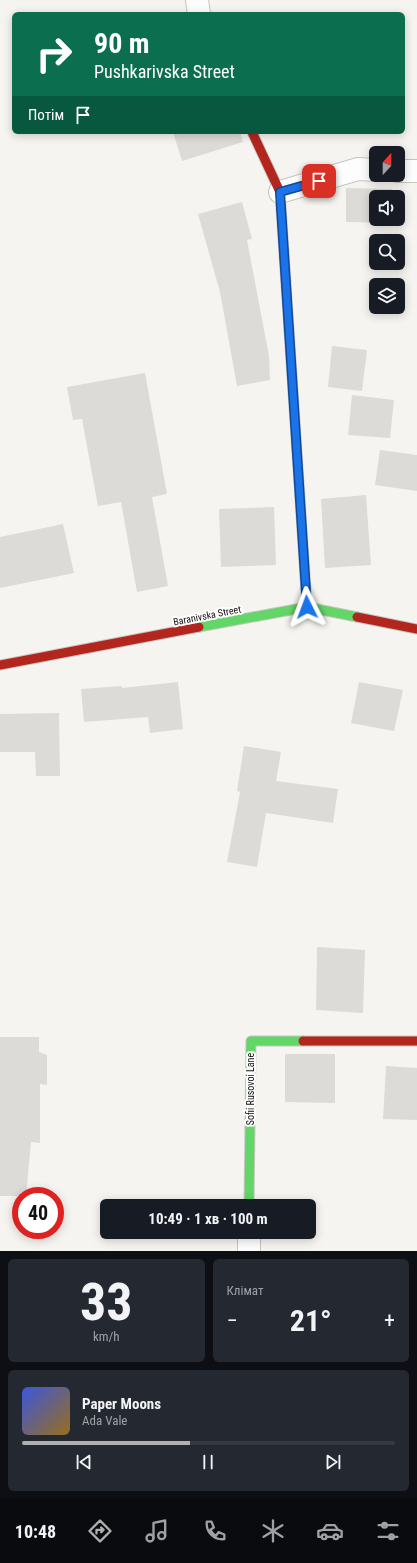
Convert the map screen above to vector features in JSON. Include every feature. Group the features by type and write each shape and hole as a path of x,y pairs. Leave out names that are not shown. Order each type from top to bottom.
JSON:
{"street":[{"path":"197,0 199,12"},
{"path":"253,134 280,192 307,607"},
{"path":"280,192 358,170 369,170"},
{"path":"405,171 417,171"},
{"name":"Baranivska Street","path":"0,665 307,607 417,629"},
{"name":"Sofii Rusovoi Lane","path":"249,1199 251,1041 417,1041"},
{"path":"249,1239 249,1251"}],"building":[{"path":"174,134 241,134 243,142 182,161"},
{"path":"346,188 392,189 369,190 369,222 346,222"},
{"path":"242,202 252,239 247,240 269,356 270,380 237,386 220,292 198,214"},
{"path":"332,346 367,350 362,391 328,387"},
{"path":"145,373 167,494 152,497 168,586 137,592 121,502 98,506 82,419 73,420 67,387"},
{"path":"352,395 394,400 390,438 348,435"},
{"path":"380,450 417,455 417,491 375,485"},
{"path":"366,495 371,565 325,568 321,499"},
{"path":"274,507 276,565 221,567 219,509"},
{"path":"63,524 74,573 0,588 0,537"},
{"path":"178,682 183,729 150,733 148,717 84,722 81,689 122,686 122,688"},
{"path":"359,682 403,690 394,731 351,723"},
{"path":"59,713 60,776 36,776 35,752 0,752 0,714"},
{"path":"244,746 281,752 276,781 338,789 333,823 266,813 257,867 227,862 240,792 237,791"},
{"path":"317,947 365,950 363,1013 316,1010"},
{"path":"0,1037 39,1037 39,1052 47,1055 47,1085 40,1084 40,1143 31,1142 27,1187 12,1187 12,1196 0,1196"},
{"path":"285,1054 335,1054 335,1103 285,1102"},
{"path":"386,1066 417,1068 417,1120 383,1119"}],"traffic: fast":[{"path":"289,330 307,607"},
{"path":"199,627 307,607 357,617"},
{"path":"249,1199 251,1041 303,1041"}],"traffic: jam":[{"path":"253,134 280,192 289,330"},
{"path":"357,617 417,629"},
{"path":"0,665 199,627"},
{"path":"303,1041 417,1041"}],"route":[{"path":"307,607 280,192 319,181"}]}
